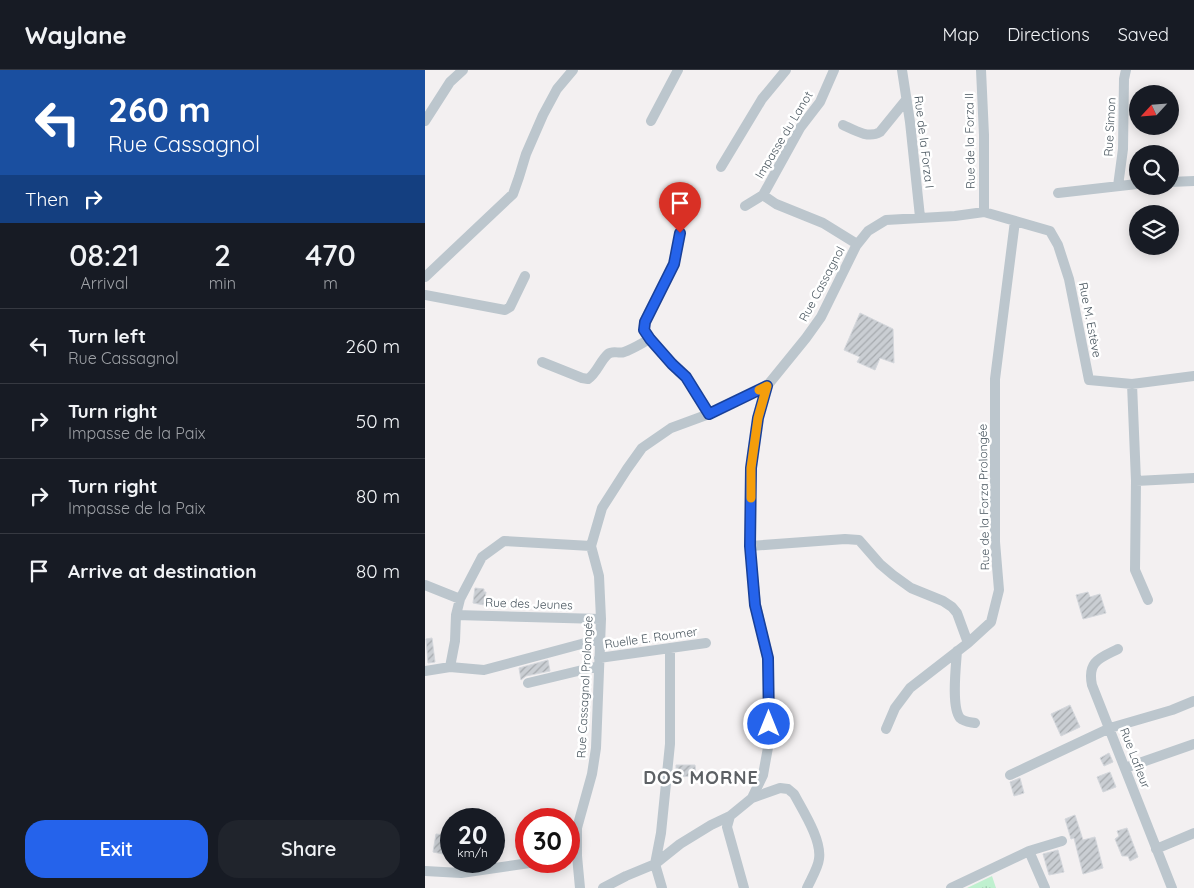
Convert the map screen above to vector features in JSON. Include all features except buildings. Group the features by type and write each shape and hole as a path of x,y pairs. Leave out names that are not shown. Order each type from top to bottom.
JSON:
{"street":[{"path":"425,121 451,82 463,70"},
{"path":"425,277 513,194 526,154 543,115 557,89 573,70"},
{"path":"651,121 678,70"},
{"path":"721,167 762,99 786,70"},
{"name":"Impasse du Lanot","path":"745,206 763,195 800,128 820,102 835,70"},
{"name":"Rue de la Forza I","path":"902,70 921,217"},
{"name":"Rue de la Forza II","path":"981,70 984,135 984,212"},
{"name":"Rue Simon","path":"1119,186 1123,149 1124,79 1126,70"},
{"path":"843,125 868,135 875,135 880,132 907,100"},
{"path":"1179,182 1194,181"},
{"path":"1058,193 1129,185"},
{"path":"763,195 777,204 823,222 857,244"},
{"name":"Rue Cassagnol","path":"591,546 602,508 642,448 671,428 709,414 767,386 821,317 857,244 868,231 886,220 955,216 984,212"},
{"name":"Rue M. Estève","path":"984,212 1050,232 1058,245 1069,279 1089,380 1131,384 1194,376"},
{"name":"Rue de la Forza Prolongée","path":"886,729 895,708 910,688 968,643 991,622 999,590 995,542 995,379 1015,221"},
{"path":"680,233 674,264 645,322 644,330 672,364 686,377 709,414"},
{"path":"425,295 505,310 510,307 525,276"},
{"path":"542,362 588,379 593,376 604,359 612,352 625,352 650,339"},
{"path":"1131,384 1136,481 1135,570 1148,600"},
{"path":"752,798 763,775 769,742 768,658 755,605 750,546 751,468 758,418 767,386"},
{"path":"1136,481 1194,478"},
{"path":"750,546 845,539 859,540 880,564 911,588 943,601 952,607 957,613 968,643"},
{"path":"449,667 455,642 456,615 460,599 482,557 504,541 591,546"},
{"name":"Rue Cassagnol Prolongée","path":"580,817 592,774 596,748 601,619 599,576 591,546"},
{"path":"425,585 460,599"},
{"name":"Rue des Jeunes","path":"456,615 601,619"},
{"path":"425,671 449,667 484,670 600,639"},
{"name":"Ruelle E. Roumer","path":"528,683 599,662 706,643"},
{"path":"662,888 655,864 661,833 670,744 670,648"},
{"name":"Rue Lafleur","path":"1118,649 1098,659 1092,666 1090,674 1092,685 1172,888"},
{"path":"957,651 956,709 960,717 965,721 975,723"},
{"path":"1010,775 1110,728 1172,710 1194,701"},
{"path":"1125,768 1194,744"},
{"path":"603,888 655,864 680,844 730,816 752,798 780,788 788,789 794,794 817,839 819,861 807,888"},
{"path":"730,816 727,827 743,888"},
{"path":"1157,849 1194,832"},
{"path":"951,888 1029,851 1062,841"},
{"path":"1029,851 1045,888"},
{"path":"425,871 461,874 515,865"},
{"name":"Rue Cassagnol Prolongée","path":"577,873 580,888"}],"green space":[{"path":"992,876 996,888 967,888"}],"slow traffic":[{"path":"751,498 751,468 758,418 767,386 759,390"}],"district":[{"name":"DOS MORNE","path":"701,778"}],"route":[{"path":"680,233 674,264 645,322 644,330 672,364 686,377 709,414 767,386 758,418 751,468 750,546 755,605 768,658 769,724"}]}
